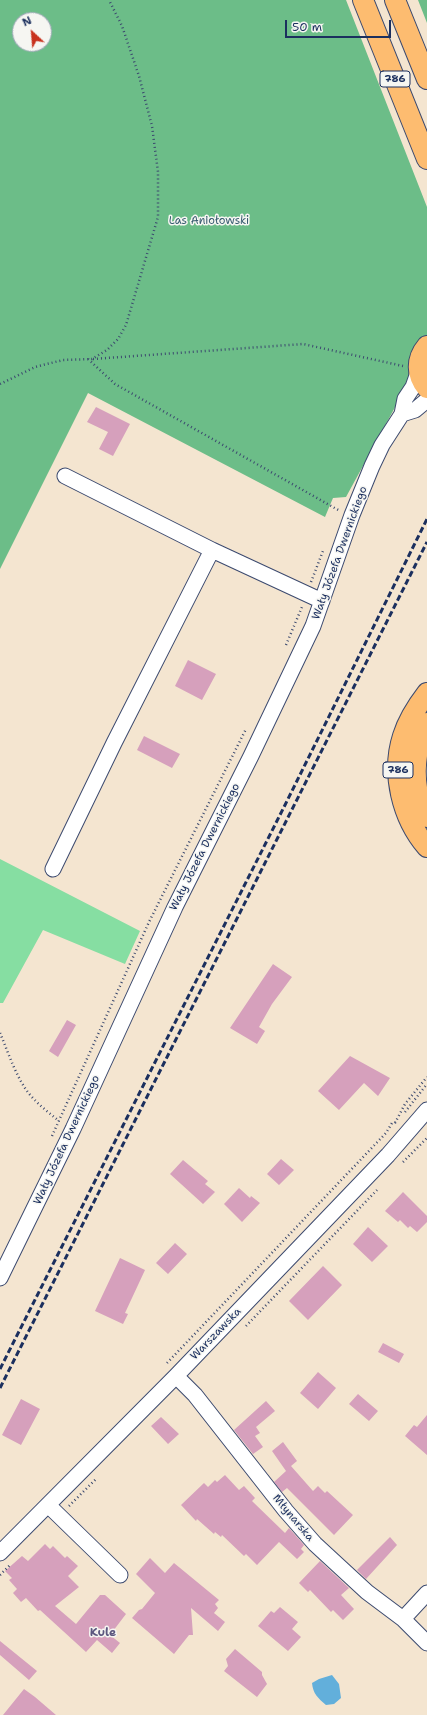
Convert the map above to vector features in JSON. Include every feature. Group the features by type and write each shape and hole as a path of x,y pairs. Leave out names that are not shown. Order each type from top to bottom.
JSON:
{"main road":[{"name":"786","path":"363,0 427,159"},
{"name":"786","path":"395,0 427,80"},
{"path":"427,346 420,356 419,370 420,377 427,388"},
{"name":"786","path":"427,693 418,704 402,737 398,763 402,799 409,819 419,837 427,847"},
{"path":"427,723 421,737 416,757 416,778 420,799 427,817"}],"street":[{"name":"Wały Józefa Dwernickiego","path":"0,1278 73,1129 175,907 251,756 313,626 352,515 372,466 382,445 402,414 404,398 413,387 419,370"},
{"path":"402,414 415,410 427,400"},
{"path":"65,476 212,550 322,601"},
{"path":"53,869 114,743 212,550"},
{"name":"Warszawska","path":"0,1553 176,1376 388,1155 427,1110"},
{"name":"Młynarska","path":"176,1376 195,1395 286,1511 314,1544 367,1592 403,1619 427,1643"},
{"path":"48,1505 120,1575"},
{"path":"403,1619 427,1593"}],"path":[{"path":"92,359 107,350 118,339 126,325 158,218 158,172 152,126 139,76 122,26 109,0"},
{"path":"0,384 35,366 63,360 303,344 382,360 419,370"},
{"path":"88,359 115,384 337,511 352,515"},
{"path":"0,1032 17,1072 28,1092 42,1108 59,1121 73,1129"},
{"path":"164,1366 386,1133 392,1123 400,1121 408,1107 427,1084"}],"green space":[{"name":"Las Aniołowski","path":"0,0 346,0 427,207 427,338 411,378 346,497 333,498 325,517 88,393 0,569"},
{"path":"418,0 427,0 427,23"},
{"path":"0,859 140,931 125,964 43,930 3,1003 0,1003"}],"water":[{"path":"332,1675 339,1684 341,1698 334,1704 326,1705 316,1696 312,1683"}],"building":[{"path":"96,407 130,424 113,456 99,449 108,432 87,422"},
{"path":"188,660 216,674 202,700 175,686"},
{"path":"144,736 180,754 172,768 137,750"},
{"path":"273,964 292,977 272,1004 259,1027 265,1031 257,1044 230,1028"},
{"path":"67,1020 76,1025 58,1057 49,1051"},
{"path":"350,1056 390,1078 378,1096 364,1083 339,1110 318,1091"},
{"path":"281,1159 294,1170 279,1185 267,1174"},
{"path":"183,1160 208,1181 205,1184 215,1192 203,1204 170,1174"},
{"path":"239,1188 250,1198 251,1196 260,1203 242,1222 224,1204"},
{"path":"403,1192 427,1216 427,1222 417,1232 410,1226 408,1228 400,1220 398,1222 385,1211"},
{"path":"368,1227 388,1246 372,1262 353,1244"},
{"path":"175,1243 187,1254 168,1274 156,1263"},
{"path":"120,1258 145,1270 125,1313 128,1314 123,1324 95,1311"},
{"path":"323,1266 342,1285 308,1320 289,1301"},
{"path":"383,1343 404,1354 399,1363 378,1352"},
{"path":"318,1372 336,1388 318,1409 300,1393"},
{"path":"358,1394 378,1411 369,1421 349,1404"},
{"path":"21,1399 40,1409 21,1445 2,1435"},
{"path":"266,1401 275,1411 256,1427 260,1433 255,1436 263,1447 253,1454 234,1430"},
{"path":"427,1415 427,1455 405,1436 414,1425 417,1427"},
{"path":"161,1417 179,1434 168,1444 151,1426"},
{"path":"283,1442 297,1461 291,1466 313,1491 318,1486 325,1493 327,1491 353,1515 334,1535 287,1488 282,1492 274,1482 286,1471 272,1451"},
{"path":"225,1475 239,1490 244,1486 255,1498 252,1501 285,1533 289,1528 304,1545 301,1549 304,1552 297,1559 279,1542 257,1565 246,1554 244,1556 222,1535 221,1537 215,1532 214,1534 197,1519 196,1521 181,1505 204,1483 208,1487 215,1480 217,1482"},
{"path":"390,1537 397,1545 366,1579 357,1570"},
{"path":"45,1544 50,1549 53,1546 65,1558 67,1556 78,1566 68,1576 79,1587 55,1606 76,1624 100,1595 105,1595 126,1614 110,1635 120,1643 112,1653 97,1640 86,1652 40,1610 38,1611 26,1598 21,1602 13,1593 17,1589 9,1580 12,1578 5,1571 22,1556 28,1561"},
{"path":"150,1558 165,1573 174,1563 219,1600 215,1604 218,1608 214,1613 225,1622 218,1631 191,1608 193,1635 189,1635 174,1654 132,1618 139,1610 142,1609 155,1593 136,1574"},
{"path":"320,1561 349,1588 341,1595 354,1609 343,1620 333,1610 331,1612 310,1590 308,1592 299,1583"},
{"path":"280,1607 298,1622 292,1629 301,1637 288,1651 258,1626 271,1611 274,1613"},
{"path":"0,1641 37,1671 29,1680 0,1655"},
{"path":"235,1649 262,1672 267,1684 257,1697 224,1671 228,1666 226,1659"},
{"path":"24,1689 35,1697 56,1715 3,1715"}],"railway":[{"path":"0,1369 284,807 427,519"},
{"path":"0,1388 427,542"}],"district":[{"name":"Kule","path":"103,1633"}]}
